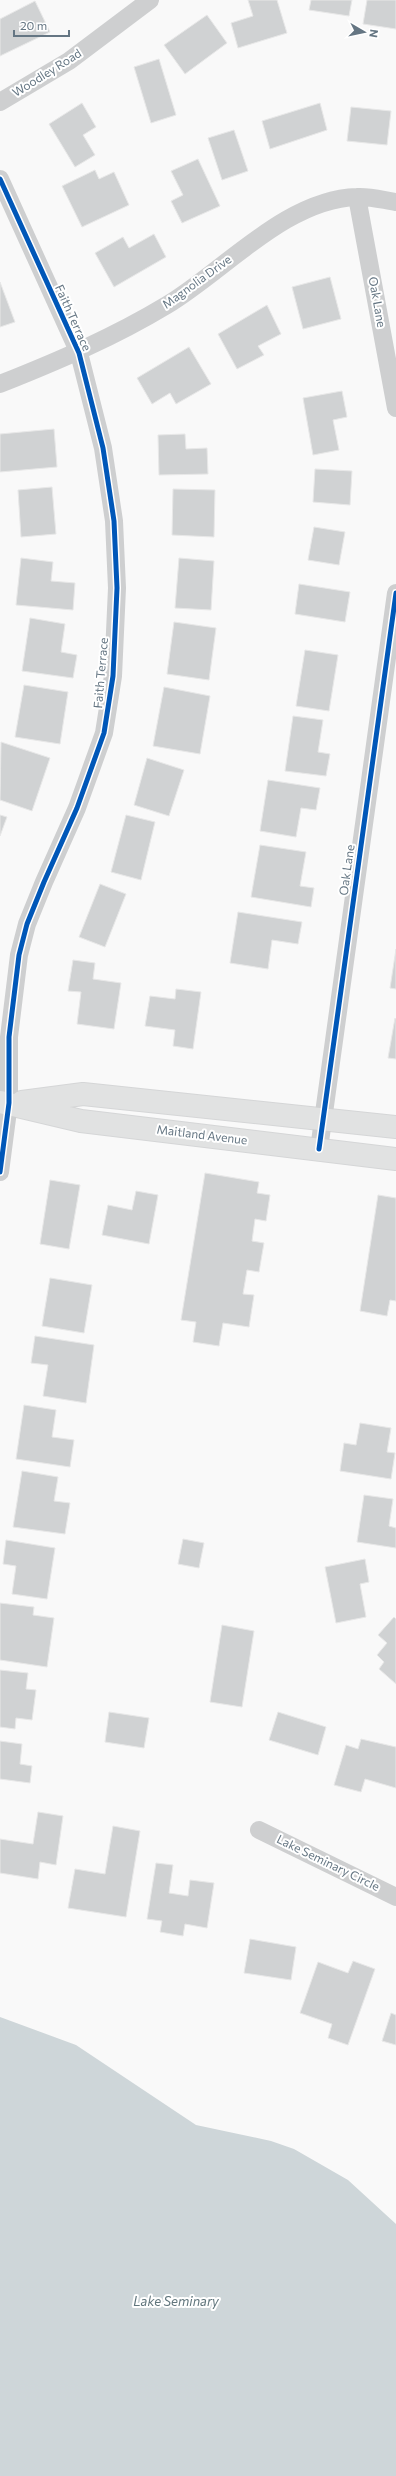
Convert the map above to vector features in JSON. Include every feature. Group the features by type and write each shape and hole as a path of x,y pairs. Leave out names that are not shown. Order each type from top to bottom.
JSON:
{"main road":[{"path":"4,1102 83,1094 396,1127"},
{"name":"Maitland Avenue","path":"4,1102 81,1121 396,1159"}],"street":[{"name":"Woodley Road","path":"0,102 69,61 150,0"},
{"name":"Faith Terrace","path":"0,179 79,353 102,448 114,521 117,588 113,676 104,734 77,808 27,924 19,955 9,1036 0,1172"},
{"name":"Magnolia Drive","path":"0,384 79,353 169,304 274,228 319,203 357,196 396,202"},
{"name":"Oak Lane","path":"357,196 396,408"},
{"name":"Oak Lane","path":"318,1149 396,593"},
{"name":"Lake Seminary Circle","path":"259,1830 396,1897"}],"water":[{"name":"Lake Seminary","path":"0,2017 76,2045 196,2125 271,2141 294,2149 348,2180 396,2224 396,2476 0,2476"}],"building":[{"path":"248,0 277,0 287,33 238,48 231,23 253,16"},
{"path":"311,0 352,0 349,16 309,10"},
{"path":"367,0 396,0 396,29 363,24"},
{"path":"35,1 50,32 0,56 0,19"},
{"path":"207,15 227,43 185,74 164,45"},
{"path":"159,59 176,115 151,123 134,67"},
{"path":"82,103 96,127 83,135 95,155 75,167 49,124"},
{"path":"320,103 327,130 270,149 262,121"},
{"path":"351,107 391,111 387,145 347,141"},
{"path":"234,130 248,171 222,180 208,138"},
{"path":"198,159 220,206 182,223 171,201 183,195 171,171"},
{"path":"95,170 99,179 114,172 129,205 82,227 62,186"},
{"path":"154,234 166,257 114,287 95,253 123,237 129,248"},
{"path":"330,277 341,319 303,329 292,287"},
{"path":"0,282 15,322 0,327"},
{"path":"267,305 281,334 258,346 264,355 237,369 218,334"},
{"path":"189,347 211,384 176,404 170,393 152,404 137,378"},
{"path":"342,391 347,417 333,420 339,450 313,455 303,398"},
{"path":"54,429 57,467 0,472 0,434"},
{"path":"185,434 186,449 207,448 208,474 159,475 158,435"},
{"path":"315,469 352,471 350,505 313,502"},
{"path":"52,487 56,534 21,537 18,490"},
{"path":"173,489 215,490 214,537 172,535"},
{"path":"314,527 345,532 339,565 308,560"},
{"path":"21,558 53,562 51,581 75,583 73,610 16,605"},
{"path":"179,558 214,561 211,610 175,608"},
{"path":"299,584 350,592 345,622 295,614"},
{"path":"30,618 65,624 61,652 77,655 73,678 22,671"},
{"path":"174,622 216,628 209,680 167,674"},
{"path":"305,650 338,655 329,711 296,706"},
{"path":"24,685 68,692 60,744 15,737"},
{"path":"164,687 210,696 200,754 153,746"},
{"path":"293,716 323,720 318,752 330,754 326,776 285,771"},
{"path":"1,742 50,758 32,811 0,800"},
{"path":"147,758 184,770 169,816 134,805"},
{"path":"268,780 320,788 316,810 301,808 296,837 260,831"},
{"path":"0,815 7,817 0,836"},
{"path":"126,815 155,822 141,880 111,872"},
{"path":"260,845 306,852 300,886 314,888 311,907 251,897"},
{"path":"100,884 126,894 105,947 79,937"},
{"path":"238,912 302,922 298,944 272,940 268,969 230,963"},
{"path":"396,949 396,989 390,988"},
{"path":"73,960 95,963 93,979 121,983 114,1029 77,1024 81,992 68,991"},
{"path":"176,989 201,992 193,1049 173,1046 175,1030 145,1026 150,996 175,999"},
{"path":"395,1018 396,1019 396,1059 388,1058"},
{"path":"205,1173 259,1182 257,1193 270,1195 266,1221 255,1219 252,1241 264,1243 259,1272 247,1270 243,1294 254,1295 249,1327 223,1323 219,1346 193,1342 196,1322 181,1320"},
{"path":"50,1180 80,1185 69,1249 40,1244"},
{"path":"136,1191 158,1195 149,1244 102,1235 108,1205 132,1210"},
{"path":"378,1195 396,1198 396,1301 390,1300 387,1316 360,1311"},
{"path":"50,1278 92,1285 84,1333 42,1326"},
{"path":"35,1336 94,1345 86,1403 43,1396 48,1365 31,1363"},
{"path":"24,1405 56,1410 52,1437 74,1440 70,1467 16,1459"},
{"path":"360,1423 391,1428 387,1452 395,1453 391,1479 340,1471 344,1443 356,1445"},
{"path":"22,1471 58,1477 54,1501 70,1503 65,1534 13,1527"},
{"path":"364,1495 393,1499 389,1526 396,1528 396,1548 357,1542"},
{"path":"183,1539 204,1543 199,1568 178,1564"},
{"path":"6,1540 55,1548 47,1599 12,1594 16,1566 3,1564"},
{"path":"365,1559 369,1582 360,1584 366,1617 336,1623 325,1567"},
{"path":"0,1603 34,1607 33,1615 54,1618 47,1667 0,1660"},
{"path":"394,1617 396,1619 396,1684 379,1669 384,1662 377,1655 387,1643 378,1635"},
{"path":"222,1625 254,1631 242,1707 210,1702"},
{"path":"0,1670 28,1673 26,1689 36,1690 32,1720 16,1718 15,1729 0,1727"},
{"path":"109,1712 149,1718 144,1748 105,1742"},
{"path":"278,1712 326,1727 318,1755 269,1740"},
{"path":"361,1739 396,1747 396,1788 365,1779 361,1792 334,1785 346,1745 358,1749"},
{"path":"0,1741 22,1744 20,1764 32,1766 30,1783 0,1779"},
{"path":"38,1812 63,1816 56,1865 40,1862 38,1879 0,1873 0,1839 33,1844"},
{"path":"113,1826 140,1831 126,1917 68,1908 75,1869 105,1874"},
{"path":"156,1863 173,1865 169,1893 188,1896 190,1880 214,1883 207,1928 185,1924 183,1936 160,1932 162,1921 147,1919"},
{"path":"250,1939 296,1947 291,1980 244,1973"},
{"path":"353,1961 375,1969 348,2045 328,2038 332,2024 300,2013 318,1962 348,1973"},
{"path":"391,2013 396,2015 396,2045 382,2041"}],"cycle path":[{"path":"0,179 79,353 103,448 114,521 117,588 113,676 104,733 77,808 27,924 19,955 9,1037 9,1103 0,1172"},
{"path":"319,1149 396,593"}]}
